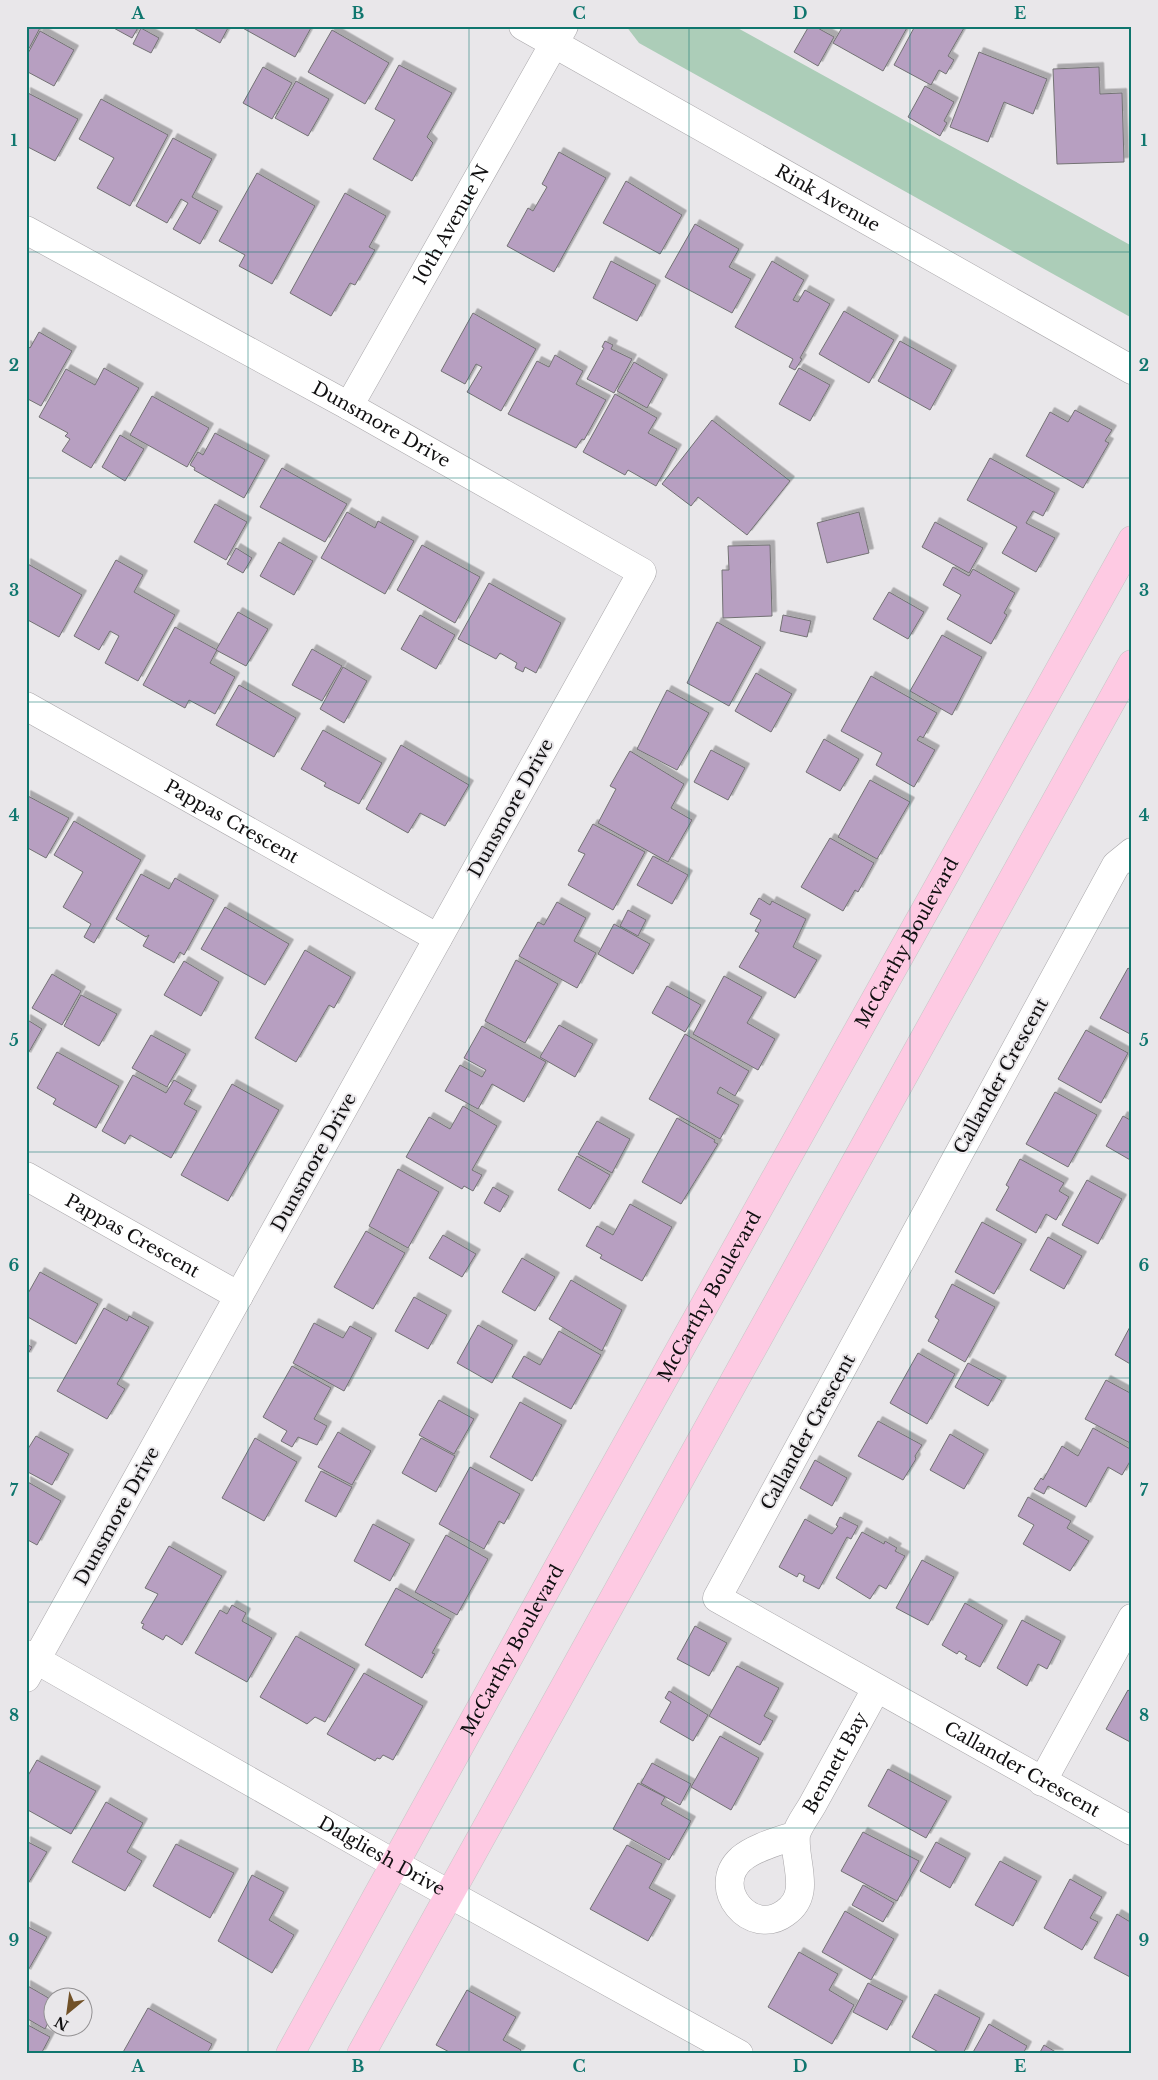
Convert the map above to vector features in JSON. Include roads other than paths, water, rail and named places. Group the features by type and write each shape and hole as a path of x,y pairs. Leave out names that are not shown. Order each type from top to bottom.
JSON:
{"main road":[{"name":"McCarthy Boulevard","path":"290,2054 560,1564 1132,540"},
{"path":"361,2054 451,1895 1132,664"}],"street":[{"name":"Rink Avenue","path":"523,26 559,35 1132,370"},
{"name":"10th Avenue N","path":"349,406 559,35"},
{"name":"Dunsmore Drive","path":"26,230 349,406 642,572 239,1296 30,1664"},
{"name":"Pappas Crescent","path":"26,706 438,938"},
{"name":"Callander Crescent","path":"1132,852 1116,865 717,1598 876,1689 1132,1831"},
{"name":"Pappas Crescent","path":"26,1176 239,1296"},
{"path":"1042,1782 1132,1618"},
{"name":"Dalgliesh Drive","path":"30,1664 739,2054"},
{"name":"Bennett Bay","path":"796,1835 876,1689"}]}
